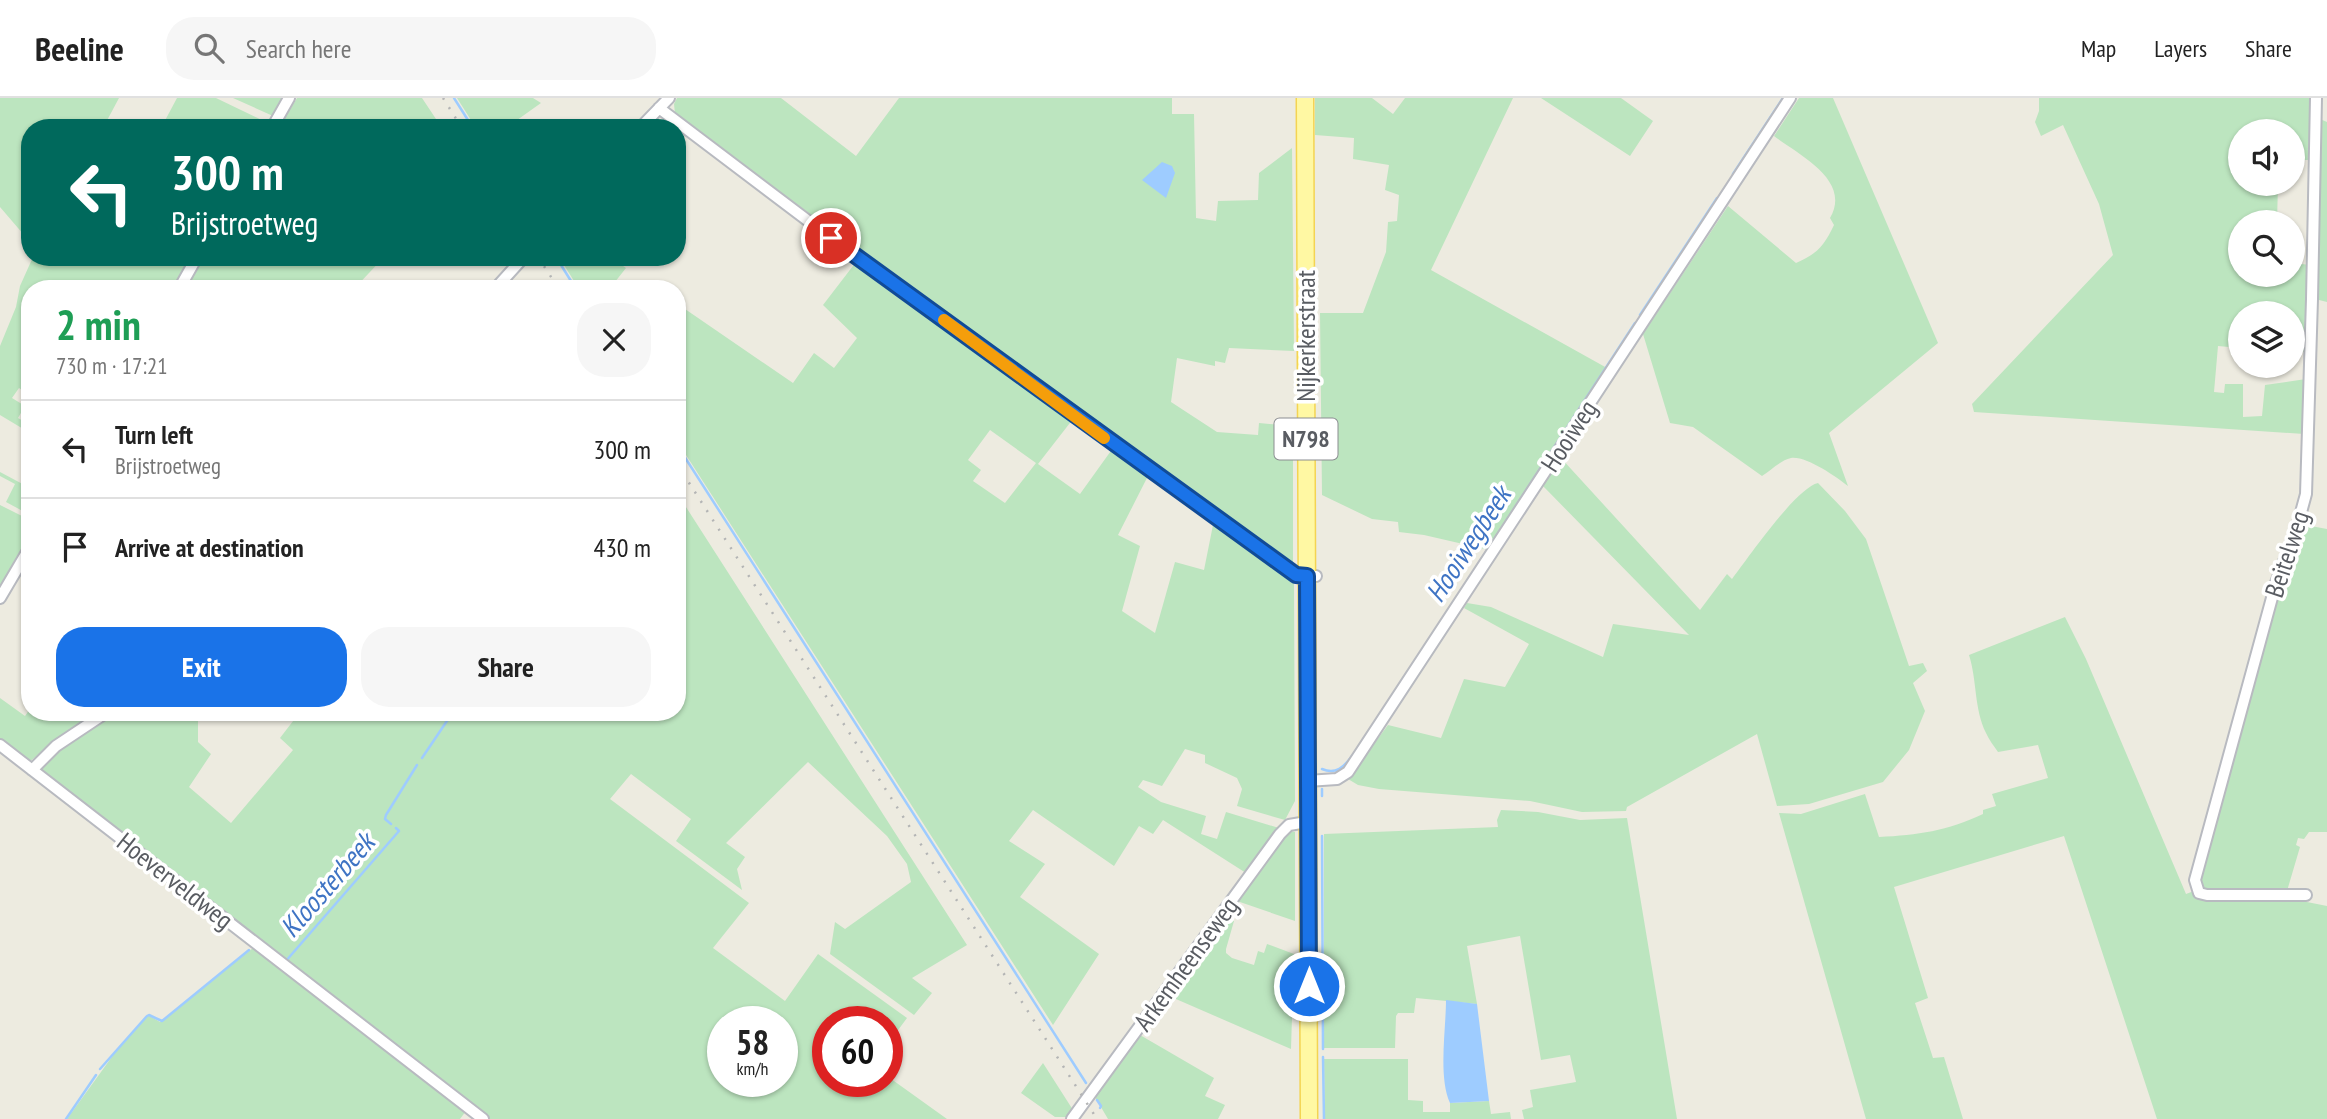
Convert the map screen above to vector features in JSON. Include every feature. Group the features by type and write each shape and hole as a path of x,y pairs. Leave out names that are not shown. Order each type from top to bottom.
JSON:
{"main road":[{"name":"Nijkerkerstraat","path":"1305,98 1311,576 1307,781 1310,1119"}],"street":[{"path":"277,119 289,98"},
{"path":"649,119 669,98"},
{"name":"Hooiweg","path":"1307,781 1336,779 1348,772 1790,98"},
{"name":"Beitelweg","path":"2306,895 2207,895 2199,892 2195,880 2276,583 2297,527 2305,495 2316,98"},
{"path":"659,108 674,119"},
{"path":"686,128 852,254 1100,435 1296,575 1311,576"},
{"path":"503,280 516,266"},
{"path":"0,598 21,562"},
{"path":"32,770 56,746 94,721"},
{"name":"Hoeverveldweg","path":"0,745 483,1119"},
{"name":"Arkemheenseweg","path":"1072,1119 1280,834 1289,825 1307,822"}],"green space":[{"path":"0,98 119,98 108,119 21,119 21,232 0,207"},
{"path":"177,98 216,98 260,119 166,119"},
{"path":"233,98 283,98 273,116"},
{"path":"297,98 422,98 436,119 284,119"},
{"path":"457,98 533,98 541,103 519,119 470,119"},
{"path":"677,98 781,98 856,156 899,98 1172,98 1172,114 1194,114 1196,218 1216,221 1218,201 1258,200 1259,173 1292,148 1294,351 1229,348 1225,363 1215,361 1215,366 1177,358 1171,402 1217,432 1258,435 1259,423 1293,426 1293,567 1011,363 686,122 686,119 675,114 674,104"},
{"path":"1315,98 1372,98 1393,114 1405,98 1513,98 1431,270 1607,368 1489,550 1399,532 1398,522 1372,519 1322,495 1320,313 1363,313 1386,252 1388,222 1397,221 1399,195 1385,190 1389,165 1353,159 1354,138 1315,135"},
{"path":"1541,98 1621,98 1653,121 1630,156"},
{"path":"1799,98 1833,98 1938,343 1829,433 1848,486 1821,468 1798,458 1783,461 1762,476 1693,427 1670,423 1643,334 1728,206 1796,263 1815,253 1827,239 1834,225 1830,218 1835,204 1829,180 1809,160 1774,136"},
{"path":"2039,98 2313,98 2312,160 2305,160 2305,119 2228,119 2228,196 2278,196 2277,210 2228,210 2228,287 2305,287 2305,264 2310,265 2307,352 2305,301 2228,301 2228,347 2218,346 2214,392 2224,393 2225,384 2243,384 2243,417 2262,416 2265,385 2306,379 2304,434 1974,412 1972,404 2113,255 2099,204 2063,125 2041,136 2035,122 2039,111"},
{"path":"2320,119 2327,122 2327,302 2315,299"},
{"path":"856,262 1073,419 1038,464 1080,494 1113,448 1149,474 1118,535 1140,546 1122,611 1155,633 1175,562 1204,570 1214,520 1294,584 1295,801 1285,820 1237,806 1242,789 1237,778 1205,763 1205,755 1185,749 1162,786 1143,780 1138,787 1161,802 1206,816 1201,834 1217,839 1226,812 1279,828 1246,873 1163,820 1153,834 1139,826 1114,866 1033,810 1009,841 1045,864 1020,897 1099,954 1053,1025 686,455 686,310 793,383 814,353 834,368 857,338 823,305","holes":["990,430 1036,463 1005,503 973,481 981,470 968,460"]},
{"path":"29,266 186,266 178,280 23,280"},
{"path":"198,266 376,266 362,280 190,280"},
{"path":"565,266 626,268 617,280 573,280"},
{"path":"21,284 21,389 19,388 12,398 21,404 18,418 21,420 21,428 0,415 0,346 16,307"},
{"path":"1561,458 1700,610 1727,574 1732,579 1785,510 1818,483 1845,511 1866,539 1909,666 1923,663 1927,671 1913,683 1925,711 1909,750 1883,782 1809,804 1777,806 1757,734 1627,807 1626,811 1582,812 1530,801 1379,789 1358,785 1348,779 1388,725 1441,738 1464,679 1505,687 1529,644 1464,608 1467,603 1491,607 1603,657 1613,624 1689,635 1543,486"},
{"path":"0,472 21,483 21,510 6,502 15,484 0,476"},
{"path":"0,505 21,516 21,555 0,591"},
{"path":"686,507 967,945 912,978 932,993 914,1015 830,954 835,922 845,929 911,882 907,864 887,836 808,762 726,843 745,857 737,869 742,890 676,841 691,819 631,774 610,799 749,903 713,948 785,1001 818,954 890,1006 812,1006 812,1097 903,1097 903,1087 947,1119 489,1119 40,774 40,766 101,721 198,721 198,742 211,754 189,787 231,823 293,750 280,738 293,721 686,721"},
{"path":"2300,524 2327,529 2327,832 2309,832 2304,839 2298,838 2296,845 2300,847 2287,891 2206,892 2199,886 2281,577"},
{"path":"2065,617 2086,659 2186,894 2194,891 2297,900 2327,906 2327,1119 2157,1119 2064,836 1894,887 1928,998 1915,1003 1933,1058 1944,1057 1963,1119 1866,1119 1779,813 1801,814 1865,794 1879,837 1920,833 1945,828 1983,814 1983,810 1996,806 1992,794 2048,778 2038,745 1998,752 1990,741 1979,714 1969,655"},
{"path":"0,698 21,713 21,721 85,721 29,762 0,741"},
{"path":"1501,810 1538,812 1580,820 1627,818 1677,1119 1524,1119 1522,1110 1533,1107 1530,1090 1576,1082 1570,1055 1541,1060 1520,936 1467,946 1477,1004 1416,998 1414,1013 1398,1013 1396,1016 1395,1048 1324,1048 1324,834 1498,827 1497,820"},
{"path":"1290,831 1295,832 1295,921 1237,901"},
{"path":"1225,918 1234,921 1226,949 1226,953 1232,958 1254,965 1258,951 1264,953 1267,944 1294,954 1291,1049 1169,996"},
{"path":"253,948 466,1111 460,1119 67,1119 114,1054 148,1015 160,1022"},
{"path":"1140,1035 1214,1078 1205,1096 1225,1105 1218,1119 1108,1119 1095,1097"},
{"path":"1324,1059 1408,1059 1408,1100 1423,1101 1423,1112 1450,1112 1450,1103 1489,1101 1491,1114 1510,1112 1511,1119 1325,1119"},
{"path":"1043,1063 1073,1110 1067,1117 1055,1117 1021,1093"}],"water":[{"path":"1162,162 1172,166 1175,173 1166,198 1142,180"},
{"path":"1446,1000 1477,1004 1489,1101 1450,1103 1443,1067"}],"waterway":[{"path":"454,98 467,119"},
{"name":"Hooiwegbeek","path":"1733,174 1783,98"},
{"name":"Hooiwegbeek","path":"1640,315 1717,198"},
{"path":"562,266 570,280"},
{"name":"Hooiwegbeek","path":"1475,569 1635,323"},
{"path":"686,459 1086,1083"},
{"name":"Kloosterbeek","path":"422,758 447,721"},
{"name":"Hooiwegbeek","path":"1322,769 1339,769 1352,756"},
{"name":"Kloosterbeek","path":"391,824 385,819 386,815 417,765"},
{"name":"Hooiwegbeek","path":"1322,789 1322,796"},
{"name":"Kloosterbeek","path":"285,962 399,831 396,828"},
{"name":"Hooiwegbeek","path":"1322,836 1323,1049"},
{"name":"Kloosterbeek","path":"100,1069 147,1016 162,1021 249,950"},
{"name":"Hooiwegbeek","path":"1323,1057 1324,1119"},
{"name":"Kloosterbeek","path":"66,1119 96,1075"},
{"path":"1097,1100 1100,1108"}],"railway":[{"path":"443,98 456,119"},
{"path":"544,266 553,280"},
{"path":"686,478 1097,1119"}],"slow traffic":[{"path":"944,320 1104,438"}],"route":[{"path":"831,238 1296,575 1307,576 1309,986"}]}
